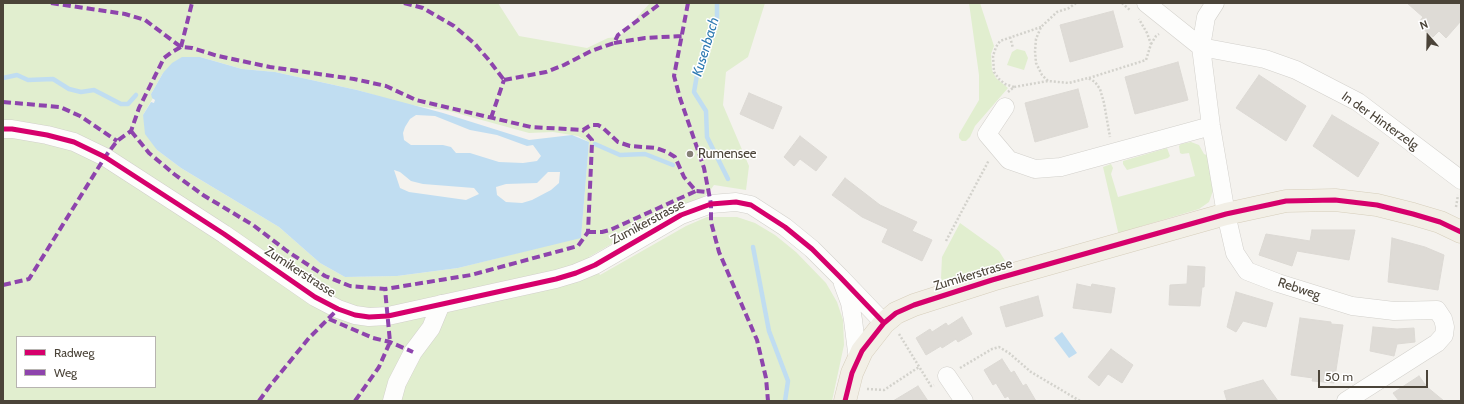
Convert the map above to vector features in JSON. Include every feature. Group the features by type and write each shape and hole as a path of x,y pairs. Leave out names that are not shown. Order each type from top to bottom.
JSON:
{"main road":[{"name":"Zumikerstrasse","path":"886,321 896,313 914,305 979,284 1226,214 1286,201 1335,200 1378,205 1440,222 1461,232"},
{"path":"846,394 852,373 865,346 886,321"}],"street":[{"path":"1201,47 1206,17 1216,3"},
{"name":"In der Hinterzelg","path":"1139,11 1201,47 1265,59 1296,70 1358,102 1461,180"},
{"name":"Rebweg","path":"1201,47 1211,126 1226,214 1235,253 1247,271 1278,283 1352,306 1394,311 1437,310 1443,319 1445,328 1444,335 1437,343 1346,401"},
{"path":"1004,102 987,134 1009,160 1035,169 1061,167 1211,126"},
{"name":"Zumikerstrasse","path":"3,129 12,129 47,135 74,142 105,157 224,234 315,297 338,309 355,315 375,316 402,313 556,279 595,265 681,214 710,204 736,202 751,205 785,227 812,249 886,321"},
{"path":"840,277 850,303 858,360"},
{"path":"392,401 398,383 413,352 431,328 442,304"},
{"path":"948,376 964,401"}],"path":[{"path":"1048,82 1042,75 1036,63 1036,39 1041,27 1047,20 1058,12 1069,8 1076,3"},
{"path":"1041,27 1000,41 996,47 993,56 994,72 1005,84 1014,87 1048,82 1069,83 1146,60 1151,44 1139,11 1122,3"},
{"path":"1010,37 1013,48"},
{"path":"1088,78 1095,82 1100,89 1114,153"},
{"path":"1004,102 1014,87"},
{"path":"946,241 996,145"},
{"path":"1456,207 1456,198 1461,189"},
{"path":"886,321 931,386"},
{"path":"963,366 992,349 999,347 1031,372 1080,401"},
{"path":"846,394 884,390 919,367"}],"green space":[{"path":"3,3 498,3 519,36 587,48 608,38 619,37 650,3 765,3 748,57 726,72 723,105 749,166 746,190 714,185 703,197 651,221 589,257 600,275 686,226 707,217 737,217 755,223 775,235 796,252 826,283 837,302 843,320 844,345 832,401 3,401","holes":["200,57 242,69 275,72 357,90 405,104 449,111 529,133 553,132 578,136 589,142 581,237 458,268 397,276 345,277 320,263 279,227 181,168 157,150 143,115 153,98 151,94 163,73"]},
{"path":"969,3 980,3 994,46 991,54 992,70 996,78 1008,88 975,126 970,137 966,141 962,141 959,138 959,134 979,100 979,75"},
{"path":"1017,49 1025,51 1028,58 1024,70 1007,65 1012,52"},
{"path":"1191,142 1199,145 1204,154 1209,156 1214,188 1209,202 1199,209 1142,226 1119,236 1103,167 1111,164 1113,168 1111,174 1118,197 1195,176 1189,153 1180,153 1179,146 1181,144"},
{"path":"1167,148 1170,156 1168,158 1127,170 1123,164 1123,161"},
{"path":"960,223 999,251 1009,267 943,282 941,278 942,257"}],"water":[{"path":"182,57 200,57 242,69 275,72 357,90 443,113 529,140 572,135 589,142 581,238 458,268 397,276 345,277 320,263 279,227 181,168 157,150 145,134 143,115 151,102 154,103 155,100 152,98 151,94 163,73 172,63","holes":["416,115 435,116 470,130 497,135 527,146 533,145 541,156 537,161 523,163 499,162 470,153 456,153 451,147 443,145 411,145 404,140 403,133 410,119","394,170 400,172 411,181 423,184 474,188 479,194 466,200 409,192 400,188","548,172 560,172 559,183 551,190 532,200 522,203 506,202 497,195 496,187 506,184 537,183"]},
{"path":"1062,332 1077,353 1069,358 1054,338"}],"building":[{"path":"1407,3 1461,3 1461,21 1446,38 1439,31 1433,37 1423,29 1425,27 1419,22 1423,17"},
{"path":"1113,11 1123,47 1070,62 1060,25"},
{"path":"1178,62 1188,100 1135,114 1125,77"},
{"path":"1259,75 1306,106 1286,141 1236,108"},
{"path":"1078,89 1088,127 1035,142 1025,103"},
{"path":"749,93 782,107 773,129 740,114"},
{"path":"1332,115 1379,143 1358,177 1313,146"},
{"path":"800,136 827,157 816,171 800,159 794,166 784,157"},
{"path":"845,178 880,205 917,222 912,231 932,240 922,261 882,242 888,229 862,217 832,195"},
{"path":"1312,230 1355,230 1349,260 1297,251 1292,266 1259,255 1266,234 1310,241"},
{"path":"1392,238 1425,247 1444,255 1438,290 1388,282"},
{"path":"1188,266 1205,267 1204,287 1202,287 1200,306 1169,305 1170,285 1187,284"},
{"path":"1077,284 1091,287 1092,284 1115,288 1111,313 1073,308"},
{"path":"1236,292 1273,303 1266,327 1243,321 1236,332 1227,327"},
{"path":"1038,296 1043,316 1006,327 1000,307"},
{"path":"962,317 972,334 958,342 956,339 942,348 941,346 926,355 916,338 930,329 932,332 946,323 948,326"},
{"path":"1300,318 1343,325 1334,383 1312,381 1313,378 1291,375"},
{"path":"1373,327 1397,329 1414,328 1415,342 1397,344 1394,356 1370,351"},
{"path":"1111,349 1133,365 1122,383 1108,374 1099,386 1088,377"},
{"path":"1002,359 1011,373 1014,371 1023,386 1026,384 1036,401 1011,401 1008,396 1005,398 996,383 993,385 984,370"},
{"path":"1419,376 1427,387 1444,401 1399,401 1393,393"},
{"path":"1263,380 1278,401 1227,401 1224,391"},
{"path":"918,386 928,401 893,401"}],"waterway":[{"name":"Kusenbach","path":"717,3 717,22 697,75 694,92 706,111 707,137 728,179"},
{"path":"3,78 17,75 28,80 53,79 69,89 81,92 94,90 121,104 128,104 136,95"},
{"path":"595,144 620,155 645,154 673,165"},
{"name":"Kusenbach","path":"753,247 769,331 788,381 785,401"}],"marked path":[{"path":"51,3 125,14 145,20 181,47"},
{"path":"181,47 192,3"},
{"path":"404,3 423,8 454,26 475,44 504,80"},
{"path":"504,80 546,72 564,65 591,51 614,43 618,35 661,3"},
{"path":"688,3 674,76 704,168 711,204 711,222 719,252 757,340 766,378 768,401"},
{"path":"614,43 645,38 682,36"},
{"path":"3,285 29,279 105,157 117,141 131,131 139,108 164,58 181,47 192,48 218,56 270,67 354,79 386,86 416,100 531,127 583,130 591,125 598,125 618,142 630,146 656,148 667,152 675,157 684,177 696,191 709,192"},
{"path":"491,118 504,80"},
{"path":"3,102 60,107 80,116 117,141"},
{"path":"131,131 149,153 174,174 203,195 253,225 287,251 325,276 350,286 385,289 471,275 578,246 588,232 592,143 592,140 583,130"},
{"path":"588,232 602,232 610,230 696,191"},
{"path":"355,401 379,367 390,342 385,289"},
{"path":"259,401 309,338 338,309"},
{"path":"329,319 373,338 390,342 413,352"}],"cycle path":[{"path":"3,129 12,129 47,135 74,142 105,157 224,234 315,297 338,309 355,315 369,317 388,316 556,279 595,265 681,215 711,204 736,202 751,205 785,227 812,249 884,323"},
{"path":"845,401 852,373 862,351 884,323 896,313 914,305 992,280 1226,214 1286,201 1335,200 1377,205 1413,214 1440,222 1461,232"}],"place":[{"name":"Rumensee","path":"690,154"}]}
